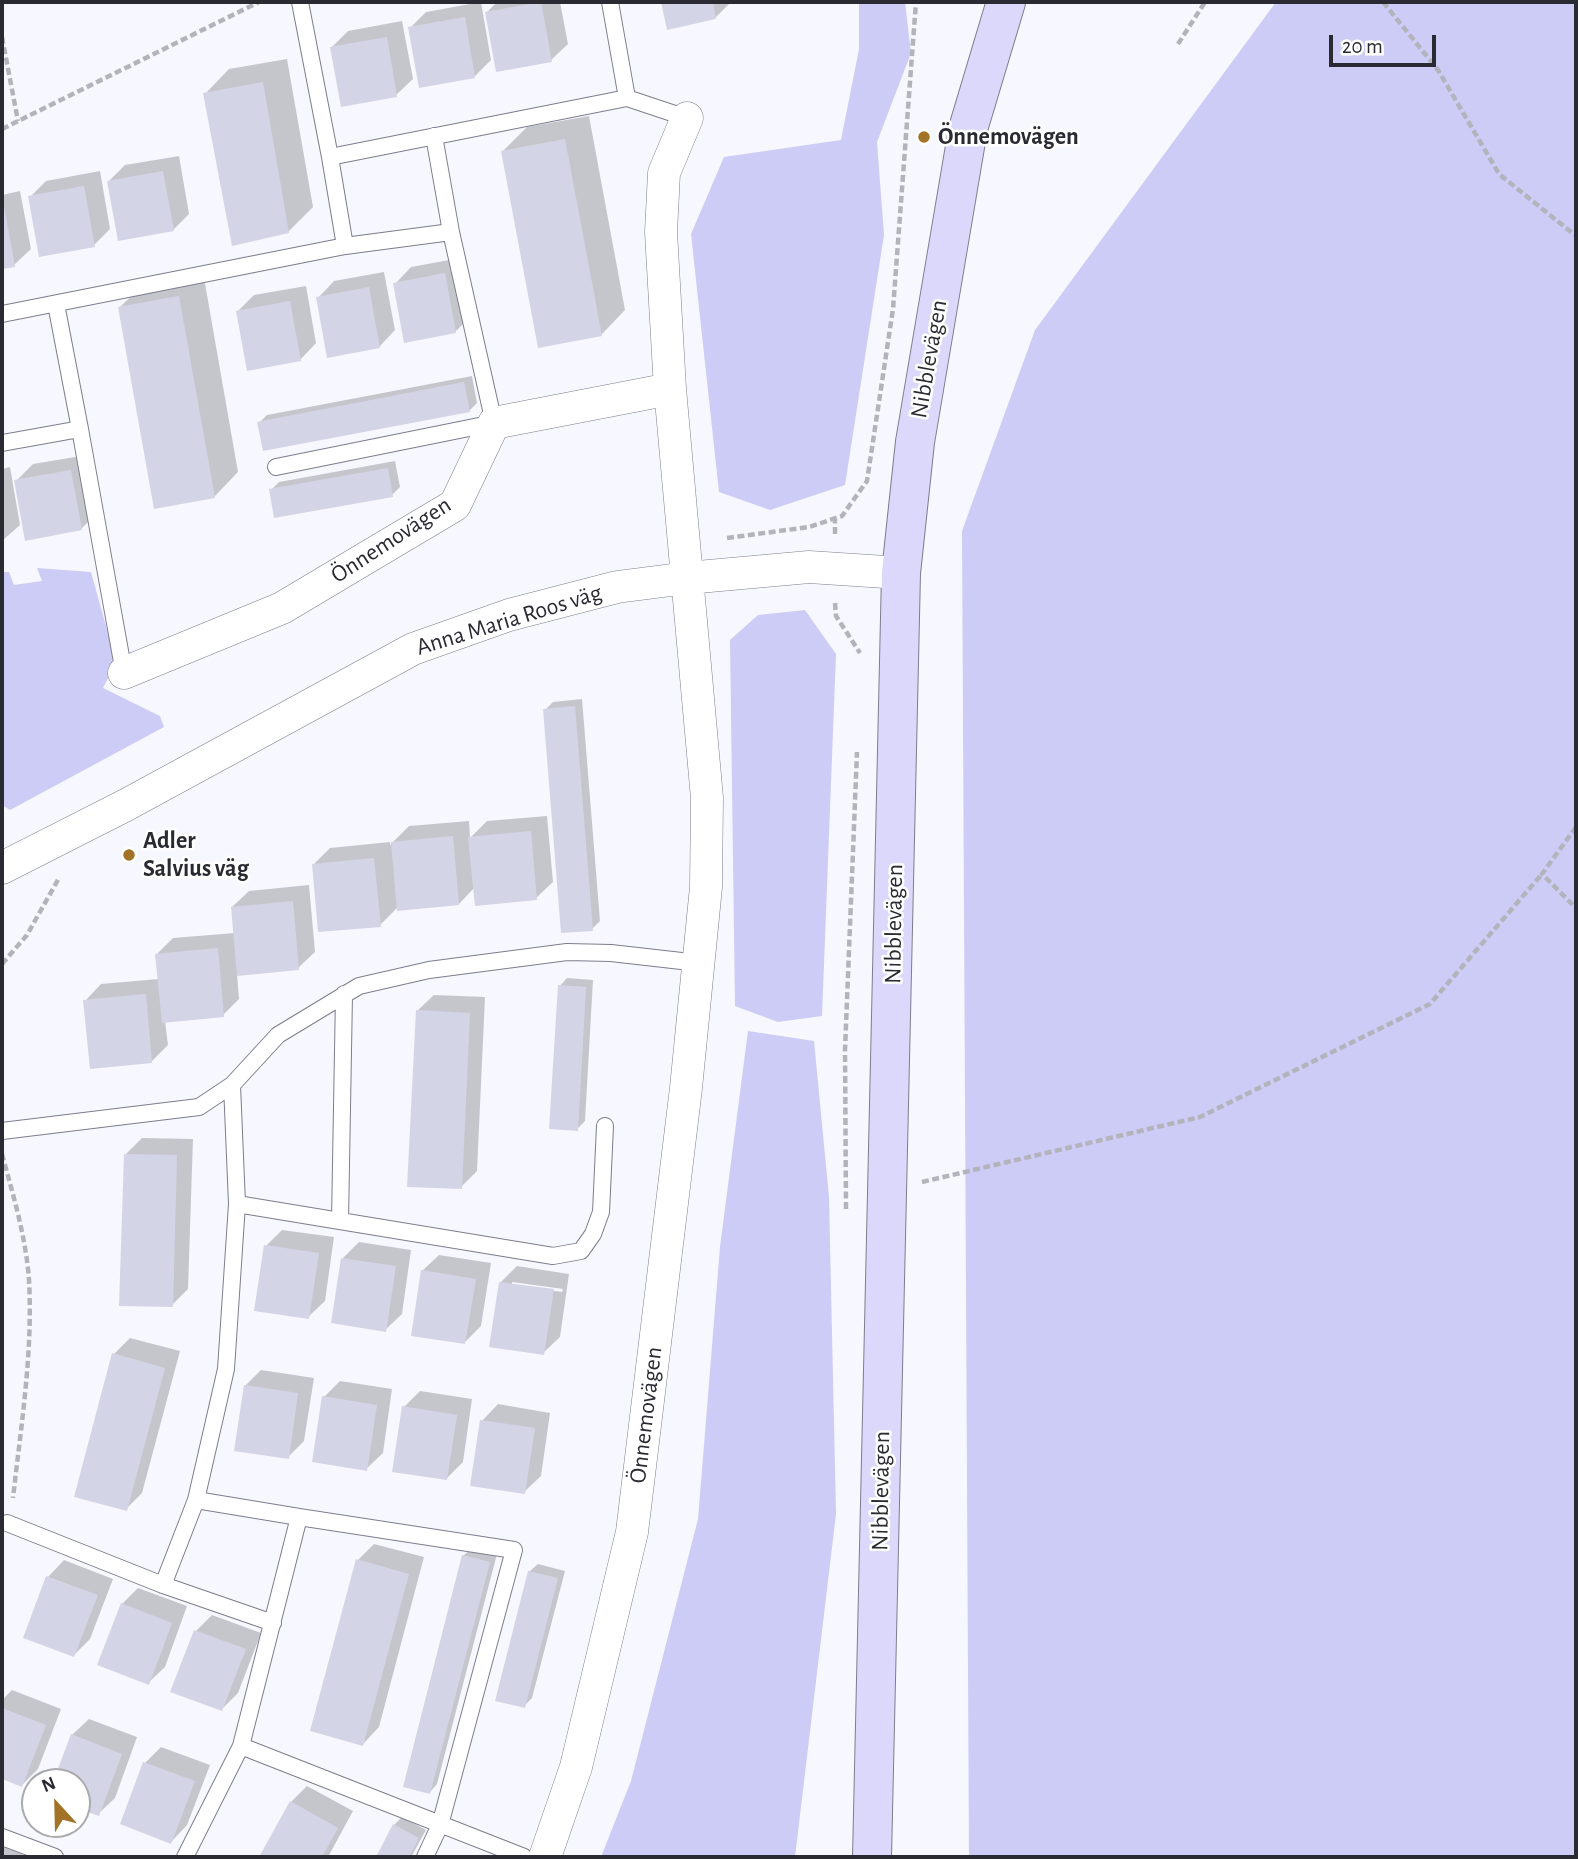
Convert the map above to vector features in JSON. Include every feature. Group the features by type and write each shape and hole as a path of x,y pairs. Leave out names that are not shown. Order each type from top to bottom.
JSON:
{"street":[{"name":"Nibblevägen","path":"872,1857 901,573 915,442 968,128 1006,2"},
{"name":"Önnemovägen","path":"545,1857 576,1767 632,1532 686,1088 706,887 707,798 694,629 670,389 661,232 664,173 687,118"},
{"path":"494,423 670,389"},
{"name":"Önnemovägen","path":"124,673 282,608 454,505 494,423"},
{"name":"Anna Maria Roos väg","path":"2,868 413,649 509,615 686,564 809,567 901,573"}],"lane":[{"path":"300,2 345,246"},
{"path":"610,2 627,98"},
{"path":"330,157 627,98 687,118"},
{"path":"276,467 494,423 451,232 434,136"},
{"path":"2,314 345,246 451,232"},
{"path":"56,304 124,673"},
{"path":"2,443 80,429"},
{"path":"2,1131 199,1107 232,1085 278,1035 359,986 429,970 568,951 699,963"},
{"path":"340,1221 344,994"},
{"path":"163,1585 196,1500 226,1369 236,1204 232,1085"},
{"path":"236,1204 553,1256 581,1251 593,1234 601,1212 605,1126"},
{"path":"196,1500 514,1550 440,1825 425,1857"},
{"path":"185,1857 241,1746 299,1517"},
{"path":"7,1523 163,1585 273,1623"},
{"path":"241,1746 524,1857"},
{"path":"2,1837 55,1857"}],"path":[{"path":"2,129 259,2"},
{"path":"686,564 737,535 809,527 842,516 867,481 893,309 916,2"},
{"path":"1178,44 1205,2"},
{"path":"1383,2 1438,70 1499,174 1576,236"},
{"path":"2,37 18,121"},
{"path":"2,964 27,935 91,822"},
{"path":"888,1190 1200,1117 1430,1004 1542,874 1576,827"},
{"path":"1542,874 1576,908"},
{"path":"2,1153 20,1223 29,1279 28,1365 12,1507 7,1523"}],"shaded area":[{"path":"859,2 905,2 911,53 877,142 884,235 845,485 770,510 719,492 691,234 724,157 841,140 859,49"},
{"path":"1276,2 1576,2 1576,1857 969,1857 962,531 1035,330"},
{"path":"37,568 91,572 116,662 103,688 160,716 164,727 10,810 2,805 2,572 9,572 14,585 42,581"},
{"path":"805,610 836,654 822,1016 778,1022 735,1006 730,640 758,615"},
{"path":"748,1031 814,1041 829,1197 836,1514 795,1857 601,1857 631,1781 698,1519 720,1247"}],"building":[{"path":"541,2 552,62 496,72 485,12"},
{"path":"661,2 713,2 716,19 667,30"},
{"path":"465,17 475,78 419,88 408,27"},
{"path":"387,37 397,97 341,107 330,47"},
{"path":"263,82 289,233 232,246 203,93"},
{"path":"565,139 602,336 538,348 501,151"},
{"path":"163,171 174,231 118,241 107,181"},
{"path":"84,186 95,247 39,257 28,196"},
{"path":"4,206 15,267 2,269 2,207"},
{"path":"445,273 456,333 404,343 393,283"},
{"path":"369,287 380,348 327,358 316,297"},
{"path":"179,296 215,498 154,509 118,307"},
{"path":"290,301 301,361 247,371 236,311"},
{"path":"464,382 470,412 263,451 257,422"},
{"path":"388,468 393,497 274,518 269,489"},
{"path":"71,470 82,530 25,541 14,480"},
{"path":"575,706 593,931 561,933 543,709"},
{"path":"531,831 537,900 475,906 468,837"},
{"path":"453,836 459,905 397,911 391,842"},
{"path":"374,858 381,927 318,932 312,864"},
{"path":"293,901 299,970 237,976 231,907"},
{"path":"218,948 224,1017 162,1023 155,954"},
{"path":"558,985 586,987 578,1131 549,1129"},
{"path":"146,994 152,1063 90,1069 83,1000"},
{"path":"416,1010 470,1013 462,1189 407,1187"},
{"path":"124,1154 177,1155 173,1307 119,1306"},
{"path":"264,1245 319,1253 309,1319 254,1311"},
{"path":"341,1258 396,1266 386,1332 331,1323"},
{"path":"421,1270 476,1279 465,1344 411,1336"},
{"path":"499,1282 554,1289 544,1355 489,1347"},
{"path":"112,1353 165,1368 127,1511 74,1497"},
{"path":"244,1385 298,1393 289,1459 234,1451"},
{"path":"322,1396 377,1405 367,1471 312,1462"},
{"path":"402,1406 457,1415 447,1480 392,1472"},
{"path":"480,1420 535,1428 525,1494 470,1486"},
{"path":"462,1555 490,1562 430,1794 403,1787"},
{"path":"356,1559 409,1574 363,1746 310,1731"},
{"path":"528,1571 558,1578 525,1708 495,1701"},
{"path":"46,1576 98,1595 74,1657 23,1638"},
{"path":"121,1603 172,1623 149,1685 97,1665"},
{"path":"194,1630 246,1649 222,1711 170,1692"},
{"path":"2,1708 46,1725 29,1768 21,1768 21,1787 2,1779"},
{"path":"71,1734 122,1754 99,1816 91,1813 91,1768 58,1768"},
{"path":"143,1762 195,1781 171,1844 120,1824"},
{"path":"290,1801 338,1828 322,1857 259,1857"},
{"path":"393,1824 419,1838 409,1857 376,1857"}],"place":[{"name":"Önnemovägen","path":"924,137"},
{"name":"Adler Salvius väg","path":"129,855"}]}
